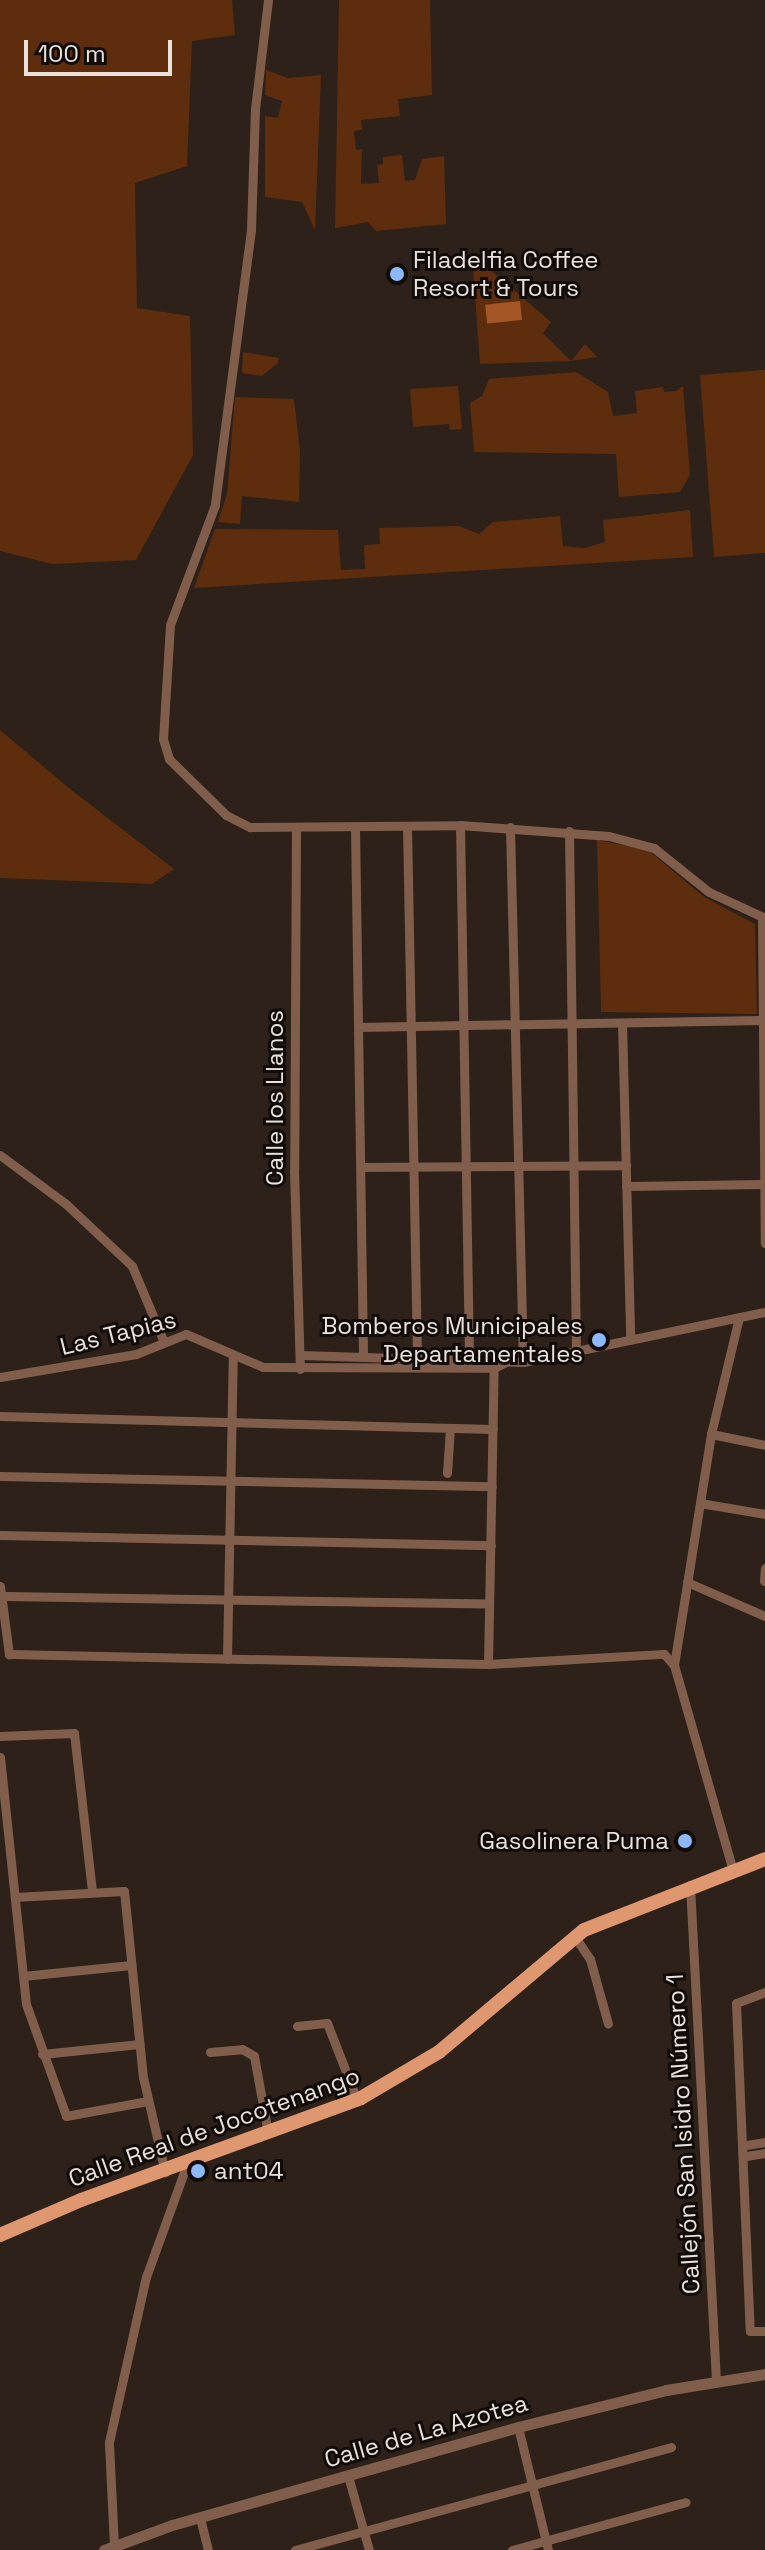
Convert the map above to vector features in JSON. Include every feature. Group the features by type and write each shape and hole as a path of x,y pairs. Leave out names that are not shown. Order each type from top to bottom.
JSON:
{"main road":[{"name":"Calle Real de Jocotenango","path":"0,2235 63,2207 357,2100 439,2052 575,1937 690,1884 765,1859"}],"street":[{"path":"268,0 255,109 251,230 215,505 170,625 163,739 175,766 233,821 250,827 460,825 569,831 654,848 709,892 763,917 765,1243"},
{"path":"460,825 469,1357"},
{"path":"407,826 417,1356"},
{"name":"Calle los Llanos","path":"296,827 294,1155 300,1369"},
{"path":"355,827 363,1355"},
{"path":"510,827 523,1362"},
{"path":"569,831 568,1023 576,1351"},
{"path":"358,1027 763,1020"},
{"path":"622,1023 630,1338"},
{"path":"0,1155 66,1204 132,1266 164,1342"},
{"path":"361,1167 626,1165"},
{"path":"626,1186 764,1184"},
{"name":"Las Tapias","path":"0,1377 124,1357 186,1334 233,1357 263,1367 300,1369 523,1362 765,1312"},
{"path":"733,1871 674,1665 711,1434 739,1317"},
{"name":"Las Tapias","path":"300,1355 469,1357 494,1362"},
{"path":"227,1659 233,1357"},
{"path":"488,1664 494,1362"},
{"path":"0,1416 493,1429"},
{"path":"447,1473 450,1428"},
{"path":"711,1434 765,1445"},
{"path":"0,1476 492,1486"},
{"path":"700,1503 765,1514"},
{"path":"0,1535 491,1545"},
{"path":"764,1581 765,1568"},
{"path":"687,1582 765,1616"},
{"path":"0,1586 5,1596 9,1654 488,1664 651,1653 664,1654 674,1665"},
{"path":"5,1596 489,1604"},
{"path":"0,1736 74,1733 92,1890"},
{"path":"0,1757 30,2020 69,2119 148,2101"},
{"name":"Callejón San Isidro Número 1","path":"690,1884 716,2381"},
{"path":"15,1897 92,1890 124,1891 139,2044 148,2101 165,2172"},
{"path":"575,1937 590,1959 608,2024"},
{"path":"23,1976 131,1965"},
{"path":"765,1992 736,2003 746,2151 750,2331 765,2331"},
{"path":"297,2026 327,2023 357,2100"},
{"path":"42,2054 139,2044"},
{"path":"210,2052 242,2049 254,2056 268,2133"},
{"path":"746,2151 765,2142"},
{"path":"746,2151 765,2153"},
{"path":"109,2548 109,2442 146,2277 187,2164"},
{"name":"Calle de La Azotea","path":"109,2548 200,2518 518,2427 716,2381 765,2374"},
{"path":"518,2427 547,2545"},
{"path":"295,2550 671,2447"},
{"path":"348,2476 369,2550"},
{"path":"512,2550 547,2545 686,2502"},
{"path":"200,2518 208,2550"}],"shaded area":[{"path":"0,0 232,0 235,35 192,41 187,166 135,183 137,308 190,316 193,455 136,560 52,564 0,551"},
{"path":"339,0 430,0 432,95 398,99 400,116 361,120 362,130 354,131 356,150 362,149 361,184 379,183 377,165 383,164 383,157 402,155 405,181 415,180 422,159 444,156 446,224 376,231 368,222 335,228"},
{"path":"266,70 288,78 321,75 315,230 302,202 265,197 265,116 278,118 282,101 265,95"},
{"path":"472,254 551,322 543,333 571,361 480,364"},
{"path":"520,301 522,320 487,324 485,305"},
{"path":"585,344 597,357 571,361"},
{"path":"243,352 279,358 278,363 262,376 242,373"},
{"path":"765,370 765,553 714,557 700,375"},
{"path":"576,372 608,392 613,416 637,413 635,391 663,387 664,392 676,391 683,386 690,475 680,492 619,497 616,454 474,452 470,403 482,396 489,379"},
{"path":"458,386 462,429 450,430 449,424 413,427 410,389"},
{"path":"235,397 294,399 300,451 299,502 242,496 240,524 218,522 227,494"},
{"path":"690,510 693,557 194,588 215,529 338,530 341,570 365,569 364,545 380,544 379,528 459,526 479,534 493,522 560,516 563,546 585,548 605,542 603,520"},
{"path":"0,730 70,789 174,869 152,884 0,878"},
{"path":"597,840 648,850 704,897 755,924 757,1014 601,1012"}],"place":[{"name":"Filadelfia Coffee Resort & Tours","path":"397,274"},
{"name":"Bomberos Municipales Departamentales","path":"599,1340"},
{"name":"Gasolinera Puma","path":"685,1841"},
{"name":"ant04","path":"198,2171"}]}
